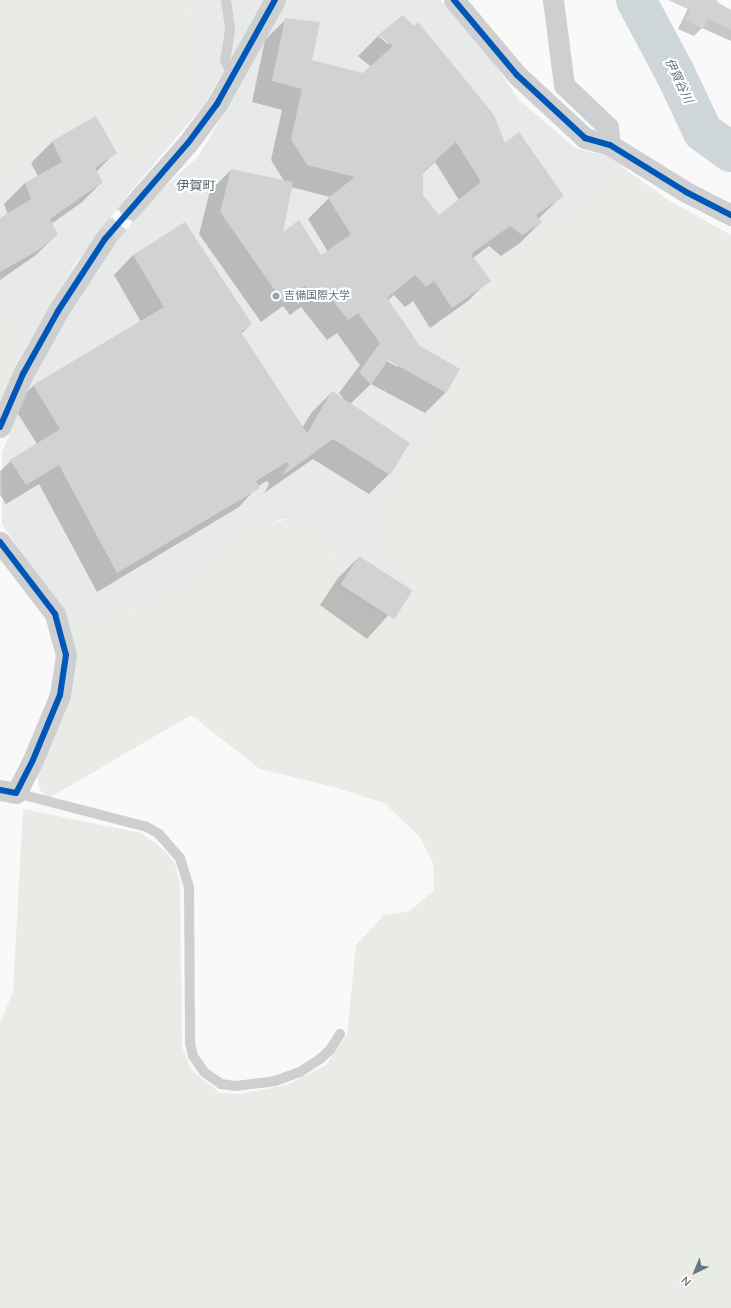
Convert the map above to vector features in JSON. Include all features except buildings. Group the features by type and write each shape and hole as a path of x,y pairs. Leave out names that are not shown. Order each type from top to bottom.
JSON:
{"street":[{"path":"130,209 188,143 217,104 275,0"},
{"path":"454,0 517,75 585,138 610,145 686,192 731,215"},
{"path":"553,0 564,85 608,127 610,145"},
{"path":"0,427 23,374 58,311 105,239"},
{"path":"0,542 55,614 66,655 60,695 48,728 8,792"}],"lane":[{"path":"226,0 230,30 225,61 233,75"},
{"path":"8,792 147,827 159,834 180,858 189,888 190,1043 193,1056 204,1072 221,1084 236,1086 275,1081 300,1072 320,1059 330,1050 340,1034"}],"shaded area":[{"path":"0,0 183,0 190,10 202,49 200,68 187,110 132,172 99,112 46,140 0,194"},
{"path":"183,0 266,0 237,55 220,77 205,103 127,196 75,264 26,347 0,304 0,194 46,140 100,111 132,171 187,110 200,68 202,49 190,10"},
{"name":"吉備国際大学","path":"285,0 440,0 490,58 519,100 575,148 613,158 629,172 490,266 499,279 432,329 471,362 372,520 389,569 415,588 389,624 323,578 333,566 336,555 331,539 318,523 282,519 234,538 194,579 137,607 106,617 67,619 2,524 2,453 27,387 64,313 99,264 150,200 198,157 246,76"},
{"path":"629,172 670,201 731,235 731,1308 0,1308 0,1023 13,992 23,809 141,833 163,849 175,864 180,884 182,1047 192,1071 220,1093 239,1094 287,1085 326,1065 347,1035 356,945 384,915 410,911 434,890 433,863 419,836 384,803 334,787 260,769 191,715 49,798 40,790 37,776 66,708 72,682 67,619 105,617 137,607 194,579 234,538 246,531 295,517 318,523 331,539 336,555 333,566 324,578 389,624 415,588 389,569 372,520 471,362 432,329 499,279 490,266"},
{"path":"0,304 26,347 0,407"}],"waterway":[{"name":"伊賀谷川","path":"636,0 676,75 703,132 731,152"}],"tunnel":[{"path":"105,239 130,209"}],"cycle path":[{"path":"0,427 23,374 58,311 105,239 188,143 217,104 275,0"},
{"path":"454,0 517,75 585,138 610,145 686,192 731,215"},
{"path":"0,542 55,614 66,655 60,695 33,760 16,793 0,790"}],"place":[{"name":"吉備国際大学","path":"276,296"}],"district":[{"name":"伊賀町","path":"196,186"}]}
